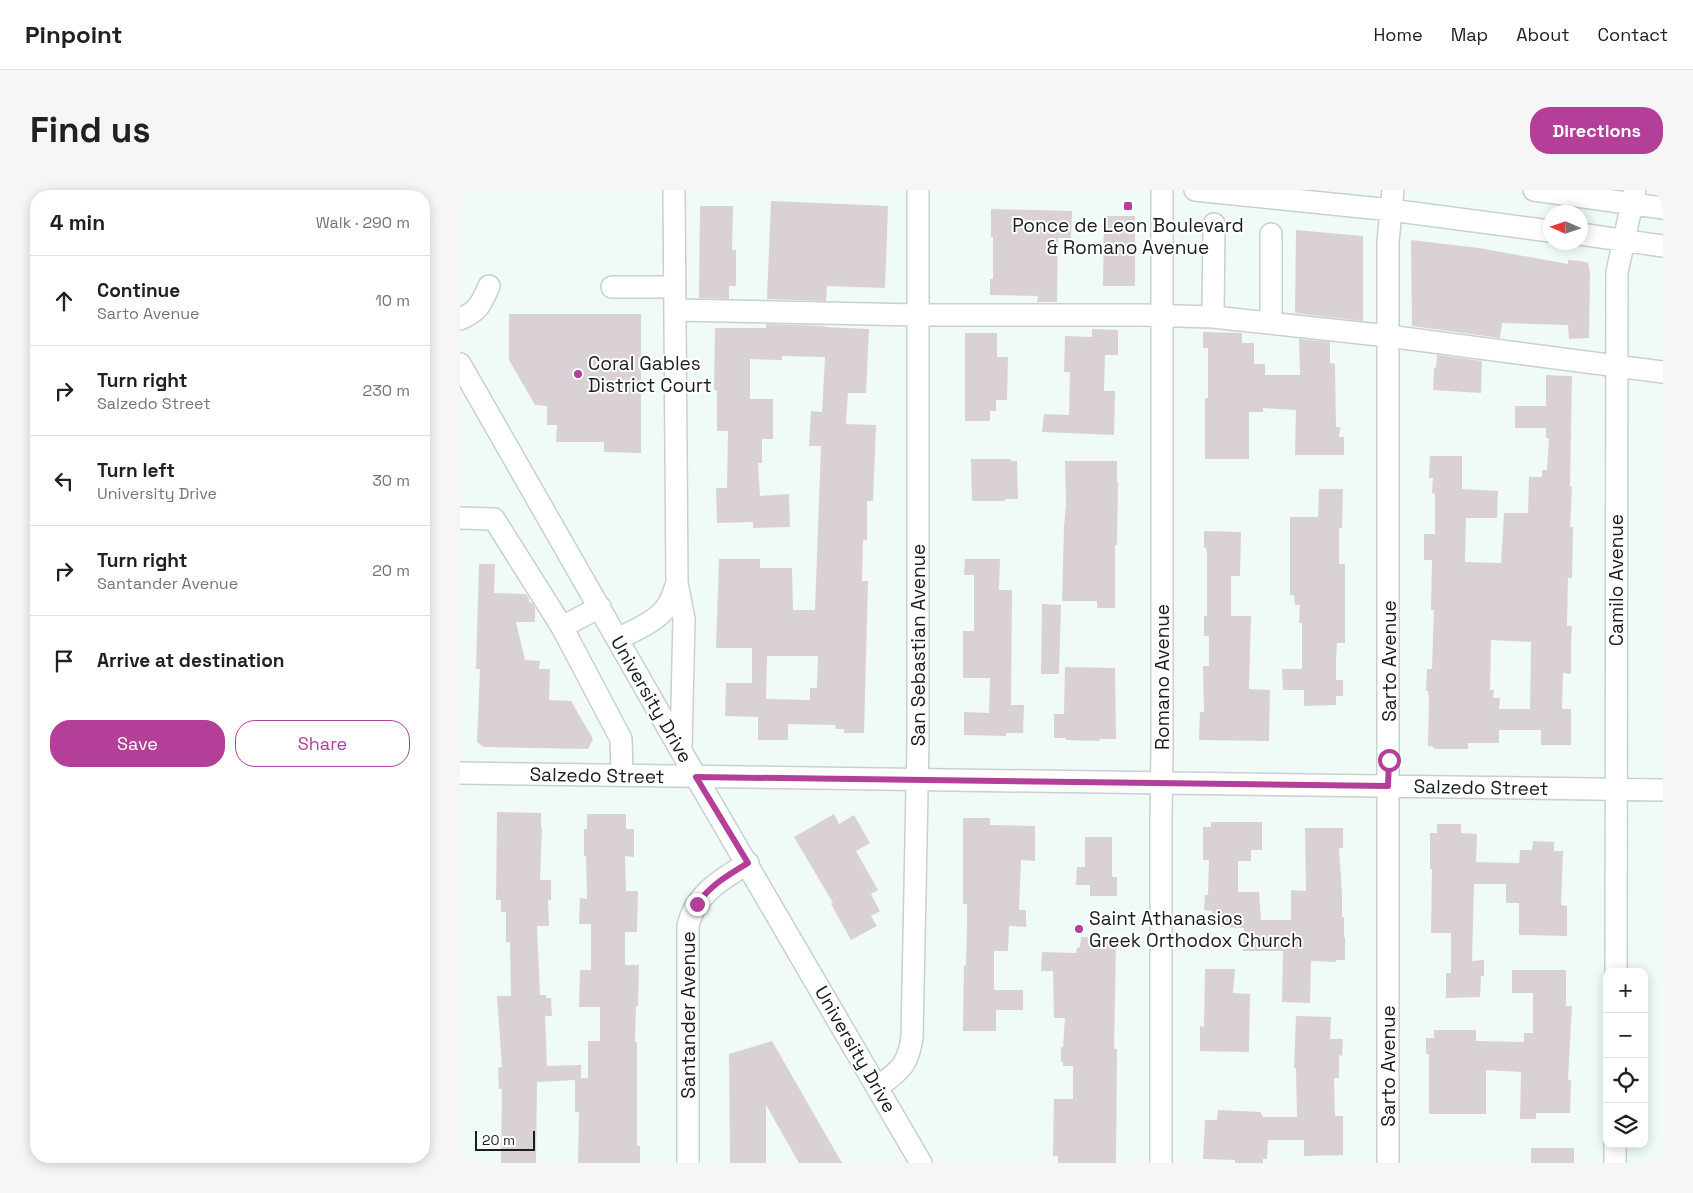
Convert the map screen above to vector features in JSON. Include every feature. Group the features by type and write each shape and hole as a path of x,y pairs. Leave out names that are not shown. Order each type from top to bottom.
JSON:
{"street":[{"path":"674,190 677,583 684,619 681,749"},
{"name":"San Sebastian Avenue","path":"878,1087 904,1064 910,1052 912,1027 917,780 918,190"},
{"name":"Romano Avenue","path":"1161,1163 1162,190"},
{"path":"1195,190 1392,200 1543,229"},
{"path":"1534,190 1633,196 1663,208"},
{"name":"Camilo Avenue","path":"1616,968 1617,272 1633,196"},
{"name":"Sarto Avenue","path":"1388,1163 1388,242 1392,200"},
{"path":"1213,318 1214,224"},
{"path":"1271,234 1271,323"},
{"path":"1588,235 1663,246"},
{"path":"460,319 470,315 479,308 489,286"},
{"path":"612,287 675,287"},
{"path":"675,310 917,316 1162,315 1213,318 1388,336 1663,372"},
{"name":"University Drive","path":"460,364 696,777 748,863 921,1163"},
{"path":"460,518 494,518 562,627 621,739 622,775"},
{"path":"618,639 662,612 668,605 677,583"},
{"path":"562,627 600,607"},
{"name":"Salzedo Street","path":"460,773 1663,790"},
{"name":"Santander Avenue","path":"688,1163 688,926 693,911 710,888 748,863"},
{"path":"1615,1148 1615,1163"}],"building":[{"path":"771,201 888,206 885,288 827,286 826,301 767,299"},
{"path":"700,206 733,206 732,250 736,250 736,286 729,286 729,299 699,298"},
{"path":"991,209 1072,211 1071,238 1058,238 1057,302 1037,302 1038,296 990,295 990,279 993,279"},
{"path":"1104,216 1135,216 1135,286 1103,286"},
{"path":"1296,230 1363,236 1363,321 1295,313"},
{"path":"1411,240 1479,248 1568,264 1568,260 1588,263 1590,273 1589,338 1569,339 1568,325 1502,323 1500,338 1412,326"},
{"path":"509,314 641,314 641,453 604,452 604,442 556,442 557,425 547,425 547,406 535,405 509,360"},
{"path":"766,324 869,329 866,393 848,393 846,424 876,425 873,501 867,501 867,540 863,540 862,581 868,581 864,733 844,733 844,729 836,729 835,725 788,724 788,740 758,740 758,717 725,716 726,683 752,683 752,648 716,648 719,559 760,559 760,568 792,568 793,610 815,610 821,446 809,446 811,411 822,412 825,357 782,356 782,360 750,359 750,399 773,399 773,439 762,439 762,463 758,463 760,496 789,494 790,527 753,528 753,522 717,523 716,488 727,488 728,431 717,431 717,390 714,390 715,328 766,328","holes":["767,656 818,656 817,688 810,688 810,700 766,699"]},
{"path":"1092,329 1118,330 1118,355 1105,355 1104,391 1115,391 1114,435 1042,432 1044,414 1069,415 1070,372 1064,372 1065,336 1092,337"},
{"path":"1203,332 1242,333 1242,343 1254,343 1254,364 1265,364 1265,375 1300,375 1299,339 1330,342 1330,363 1335,364 1336,427 1340,427 1339,437 1344,437 1344,455 1295,455 1296,410 1263,408 1263,412 1249,412 1249,459 1205,459 1205,398 1208,398 1208,348 1203,348"},
{"path":"965,333 997,333 997,357 1008,357 1007,400 996,400 996,411 990,411 990,421 965,421"},
{"path":"1437,355 1482,361 1481,393 1433,390 1434,368 1436,368"},
{"path":"1546,375 1572,376 1570,527 1573,527 1572,578 1568,578 1567,626 1572,626 1571,674 1563,673 1562,709 1571,709 1571,745 1541,745 1541,730 1499,730 1499,743 1468,743 1468,749 1434,749 1434,747 1428,746 1429,700 1428,691 1426,691 1427,669 1432,669 1434,610 1431,610 1432,560 1424,560 1424,534 1435,534 1435,494 1432,493 1433,478 1429,478 1430,456 1462,456 1462,489 1498,491 1497,518 1466,518 1465,562 1501,563 1504,513 1528,513 1529,477 1542,477 1542,470 1547,470 1549,438 1546,438 1546,428 1515,428 1515,406 1546,406","holes":["1491,640 1531,642 1530,709 1499,709 1500,698 1493,698 1494,690 1490,690"]},
{"path":"971,459 1011,459 1011,461 1017,461 1018,499 972,501"},
{"path":"1065,461 1117,461 1115,608 1097,608 1097,601 1062,601 1066,504"},
{"path":"1319,489 1343,489 1342,528 1339,528 1339,564 1345,564 1345,643 1337,643 1336,680 1343,680 1343,696 1336,696 1336,705 1304,706 1304,690 1283,690 1282,669 1302,669 1302,623 1299,623 1300,605 1295,605 1294,595 1290,595 1290,517 1318,517"},
{"path":"1204,531 1241,532 1240,576 1231,576 1231,616 1251,616 1249,689 1270,690 1269,741 1199,740 1200,712 1204,712 1203,666 1209,666 1209,636 1204,636 1204,616 1207,616 1207,554 1206,548 1204,548"},
{"path":"965,559 1000,559 999,590 1012,590 1011,705 1024,705 1023,733 1006,733 1006,736 964,735 964,712 989,713 990,678 963,678 963,631 974,631 974,575 964,575"},
{"path":"479,564 495,564 494,593 526,594 529,602 535,607 535,622 516,622 525,660 540,661 539,669 550,669 549,700 571,701 593,739 588,749 484,747 477,742 480,669 476,669"},
{"path":"1042,604 1061,605 1059,674 1041,674"},
{"path":"1065,667 1115,668 1116,739 1099,739 1100,741 1054,738 1054,714 1064,714"},
{"path":"497,812 541,813 540,880 551,880 551,900 548,900 549,926 537,926 540,995 546,995 546,998 551,998 552,1016 545,1016 547,1066 581,1065 581,1078 588,1078 588,1041 600,1041 600,1007 579,1007 580,970 591,970 591,924 579,924 580,898 587,899 584,829 587,829 587,814 626,814 626,829 634,829 634,857 625,856 626,891 638,891 637,932 625,932 625,965 639,965 635,1042 637,1042 637,1146 640,1146 640,1163 578,1163 579,1112 575,1112 575,1080 537,1082 536,1163 501,1163 502,1089 499,1089 498,1068 502,1067 497,996 511,996 510,942 506,942 506,912 501,912 501,900 496,900"},
{"path":"834,814 839,824 854,815 870,843 856,851 878,890 871,894 880,911 871,916 877,926 851,940 831,904 833,903 794,837"},
{"path":"963,818 990,818 990,825 1035,826 1035,861 1021,860 1019,910 1026,910 1026,927 1009,926 1008,951 994,951 994,990 1023,990 1023,1010 996,1010 996,1031 963,1031 967,904 963,904"},
{"path":"1211,822 1262,822 1262,850 1251,850 1251,861 1238,861 1238,892 1259,892 1261,920 1291,920 1291,890 1306,891 1305,828 1343,828 1343,848 1339,848 1345,960 1336,960 1336,962 1311,961 1310,1003 1282,1002 1283,951 1243,951 1244,928 1218,927 1218,916 1212,916 1212,911 1204,910 1205,895 1208,895 1209,860 1203,860 1203,827 1211,827"},
{"path":"1437,824 1461,824 1461,833 1477,834 1476,862 1519,863 1520,850 1532,850 1533,841 1554,842 1554,851 1563,851 1561,905 1567,906 1567,936 1519,935 1519,903 1506,903 1506,884 1474,884 1472,961 1484,960 1484,976 1481,976 1480,997 1446,998 1446,973 1451,973 1451,933 1431,933 1432,869 1430,869 1430,833 1437,833"},
{"path":"1085,837 1112,837 1112,877 1117,877 1117,896 1090,896 1090,885 1076,885 1077,867 1085,867"},
{"path":"1081,937 1105,938 1105,940 1108,940 1108,943 1116,943 1114,1049 1117,1049 1116,1163 1058,1163 1058,1156 1053,1156 1054,1099 1073,1099 1073,1066 1063,1066 1063,1062 1061,1062 1065,1018 1054,1018 1053,971 1041,971 1042,952 1076,953 1077,948 1080,947"},
{"path":"1205,969 1235,969 1233,993 1250,994 1249,1052 1200,1051 1200,1026 1204,1027"},
{"path":"1512,970 1566,970 1566,1006 1572,1006 1568,1080 1571,1080 1570,1113 1536,1113 1536,1119 1520,1119 1521,1072 1486,1070 1486,1114 1429,1114 1429,1054 1426,1054 1426,1038 1434,1038 1434,1030 1476,1030 1476,1041 1524,1042 1524,1033 1533,1033 1533,993 1512,993"},
{"path":"1296,1016 1331,1017 1330,1039 1343,1039 1342,1056 1339,1055 1339,1078 1334,1078 1335,1116 1343,1116 1343,1155 1304,1156 1304,1140 1268,1140 1267,1159 1263,1159 1263,1163 1235,1163 1235,1160 1203,1159 1205,1120 1217,1120 1218,1110 1261,1112 1263,1117 1297,1117 1296,1068 1294,1068"},
{"path":"772,1041 842,1163 799,1163 766,1105 766,1163 730,1163 729,1054"},
{"path":"1531,1148 1574,1148 1574,1163 1531,1163"}],"place":[{"name":"Ponce de Leon Boulevard & Romano Avenue","path":"1128,206"},
{"name":"Coral Gables District Court","path":"578,374"},
{"name":"Saint Athanasios Greek Orthodox Church","path":"1079,929"}],"route":[{"path":"697,904 717,882 748,863 696,777 1388,786 1389,760"}]}
